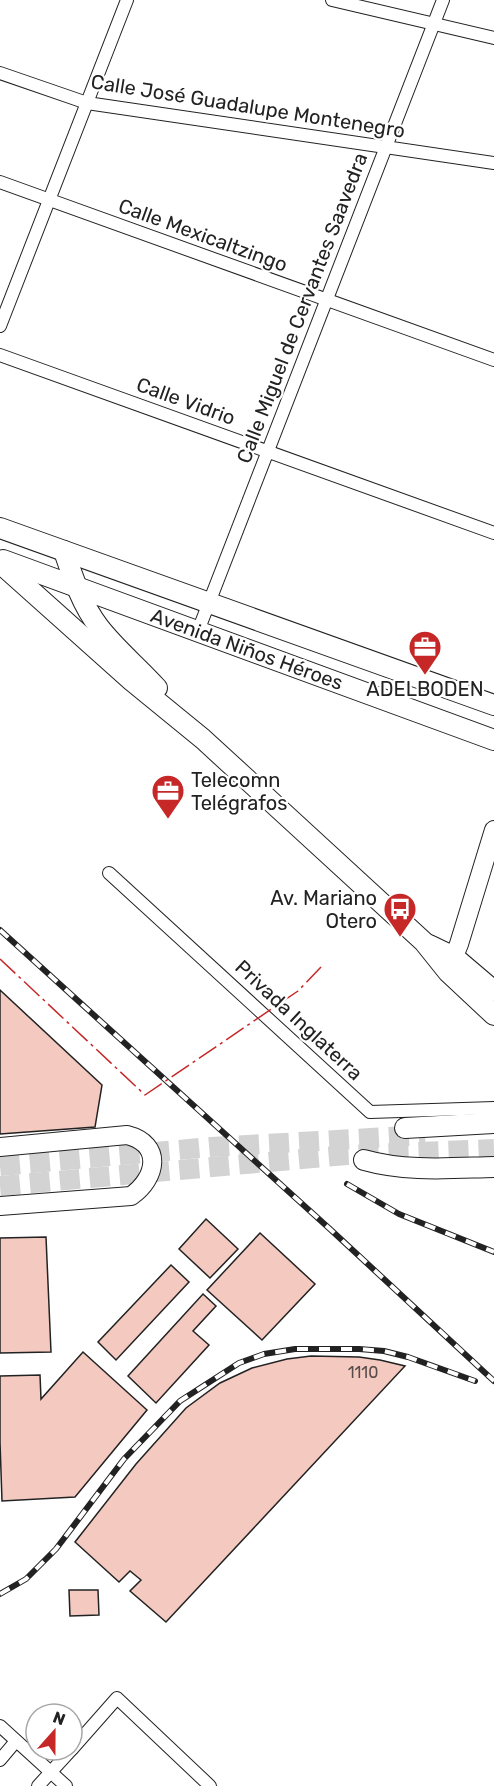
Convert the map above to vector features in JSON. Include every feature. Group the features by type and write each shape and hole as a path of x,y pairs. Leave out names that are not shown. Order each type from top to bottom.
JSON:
{"main road":[{"name":"Avenida Niños Héroes","path":"0,528 494,705"},
{"path":"64,551 88,610 100,627 203,739"},
{"name":"Avenida Niños Héroes","path":"0,561 77,586 494,740"},
{"path":"0,561 132,681 203,739 424,942 451,964 494,991"},
{"path":"451,964 494,830"},
{"path":"451,964 494,1015"},
{"path":"405,1128 494,1123"},
{"path":"0,1147 127,1135 139,1139 148,1148 152,1168 144,1185 131,1196 0,1206"},
{"path":"364,1160 381,1165 435,1169 494,1167"}],"street":[{"path":"0,326 127,0"},
{"path":"332,0 494,38"},
{"name":"Calle Miguel de Cervantes Saavedra","path":"198,631 443,0"},
{"name":"Calle José Guadalupe Montenegro","path":"0,73 87,103 494,163"},
{"name":"Calle Mexicaltzingo","path":"0,182 494,360"},
{"name":"Calle Vidrio","path":"0,355 494,532"},
{"name":"Privada Inglaterra","path":"109,873 370,1112 494,1108"},
{"path":"84,1735 117,1698 210,1786"},
{"path":"0,1726 66,1786"},
{"path":"0,1760 16,1741"},
{"path":"38,1786 60,1762"}],"building":[{"path":"0,990 102,1085 95,1127 0,1134"},
{"path":"206,1219 238,1249 210,1278 179,1249"},
{"path":"260,1233 315,1284 262,1340 207,1290"},
{"path":"46,1237 51,1352 0,1353 0,1238"},
{"path":"171,1265 189,1282 116,1360 98,1342"},
{"path":"203,1294 216,1306 193,1331 209,1345 156,1403 128,1376"},
{"path":"83,1352 147,1410 75,1497 2,1501 0,1376 40,1375 41,1399"},
{"path":"311,1356 359,1357 405,1366 166,1622 130,1591 141,1580 130,1571 119,1582 75,1542 136,1464 186,1408 220,1383 252,1368 287,1359"},
{"path":"69,1590 98,1590 99,1615 70,1616"}],"tunnel":[{"path":"0,1166 211,1147 425,1135"},
{"path":"0,1186 347,1155 494,1149"}],"railway":[{"path":"0,930 494,1381"},
{"path":"347,1184 399,1214 494,1252"},
{"path":"0,1594 26,1579 56,1549 124,1459 180,1401 239,1363 264,1354 295,1349 359,1349 384,1351 408,1357 475,1381"}],"power":[{"path":"0,959 145,1095 298,991 322,966"}],"place":[{"name":"ADELBODEN","path":"425,676"},
{"name":"Telecomn Telégrafos","path":"168,820"},
{"name":"Av. Mariano Otero","path":"400,938"}]}
